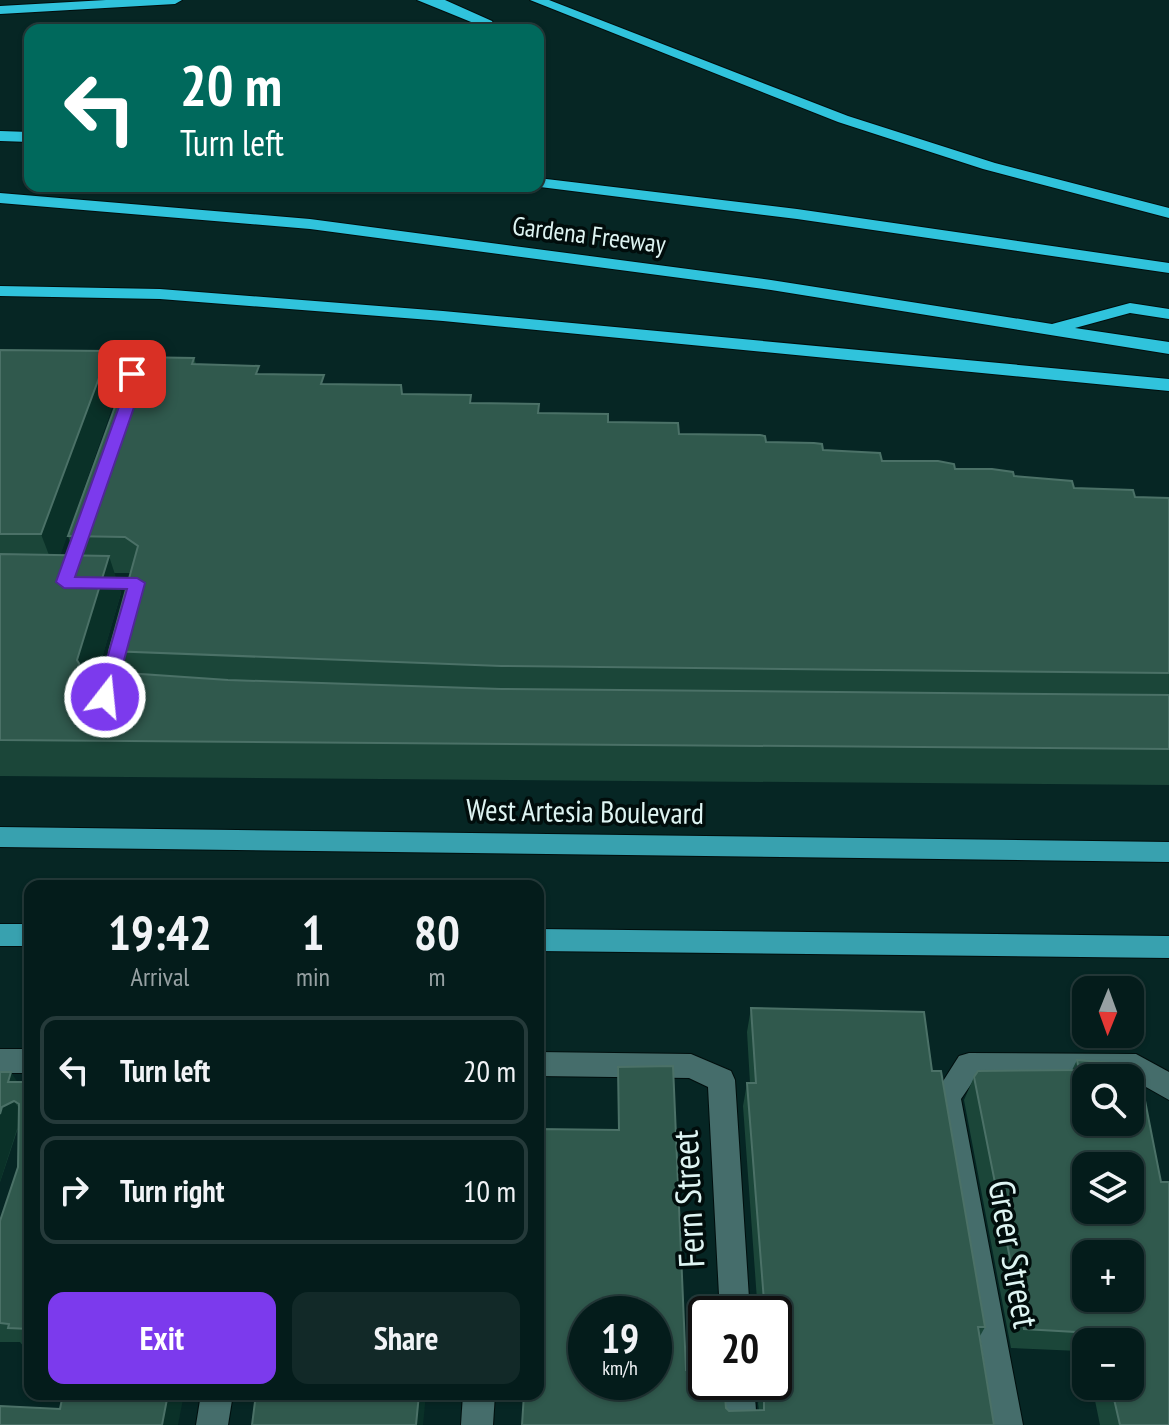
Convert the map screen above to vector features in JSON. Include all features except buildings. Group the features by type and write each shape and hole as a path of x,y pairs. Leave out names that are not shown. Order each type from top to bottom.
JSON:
{"highway":[{"path":"0,10 175,0"},
{"path":"424,0 440,3 487,24"},
{"path":"537,0 843,119 989,166 1169,213"},
{"path":"0,136 24,137"},
{"name":"Gardena Freeway","path":"544,184 797,214 1169,268"},
{"name":"Gardena Freeway","path":"0,198 310,224 771,285 1169,348"},
{"path":"0,291 160,294 443,316 1169,385"},
{"path":"1050,329 1130,308 1169,314"}],"main road":[{"name":"West Artesia Boulevard","path":"0,837 1169,852"},
{"path":"0,935 24,935"},
{"path":"544,940 1169,947"}],"street":[{"path":"59,374 140,376 122,419"},
{"path":"0,1061 24,1061"},
{"name":"Fern Street","path":"544,1064 691,1066 721,1080 734,1296"},
{"name":"Greer Street","path":"1007,1425 947,1097 969,1065 1136,1066 1169,1087"},
{"path":"212,1425 216,1400"},
{"path":"477,1425 479,1400"},
{"path":"739,1400 741,1425"}],"route":[{"path":"105,697 137,583 64,582 132,390 132,374"}]}
